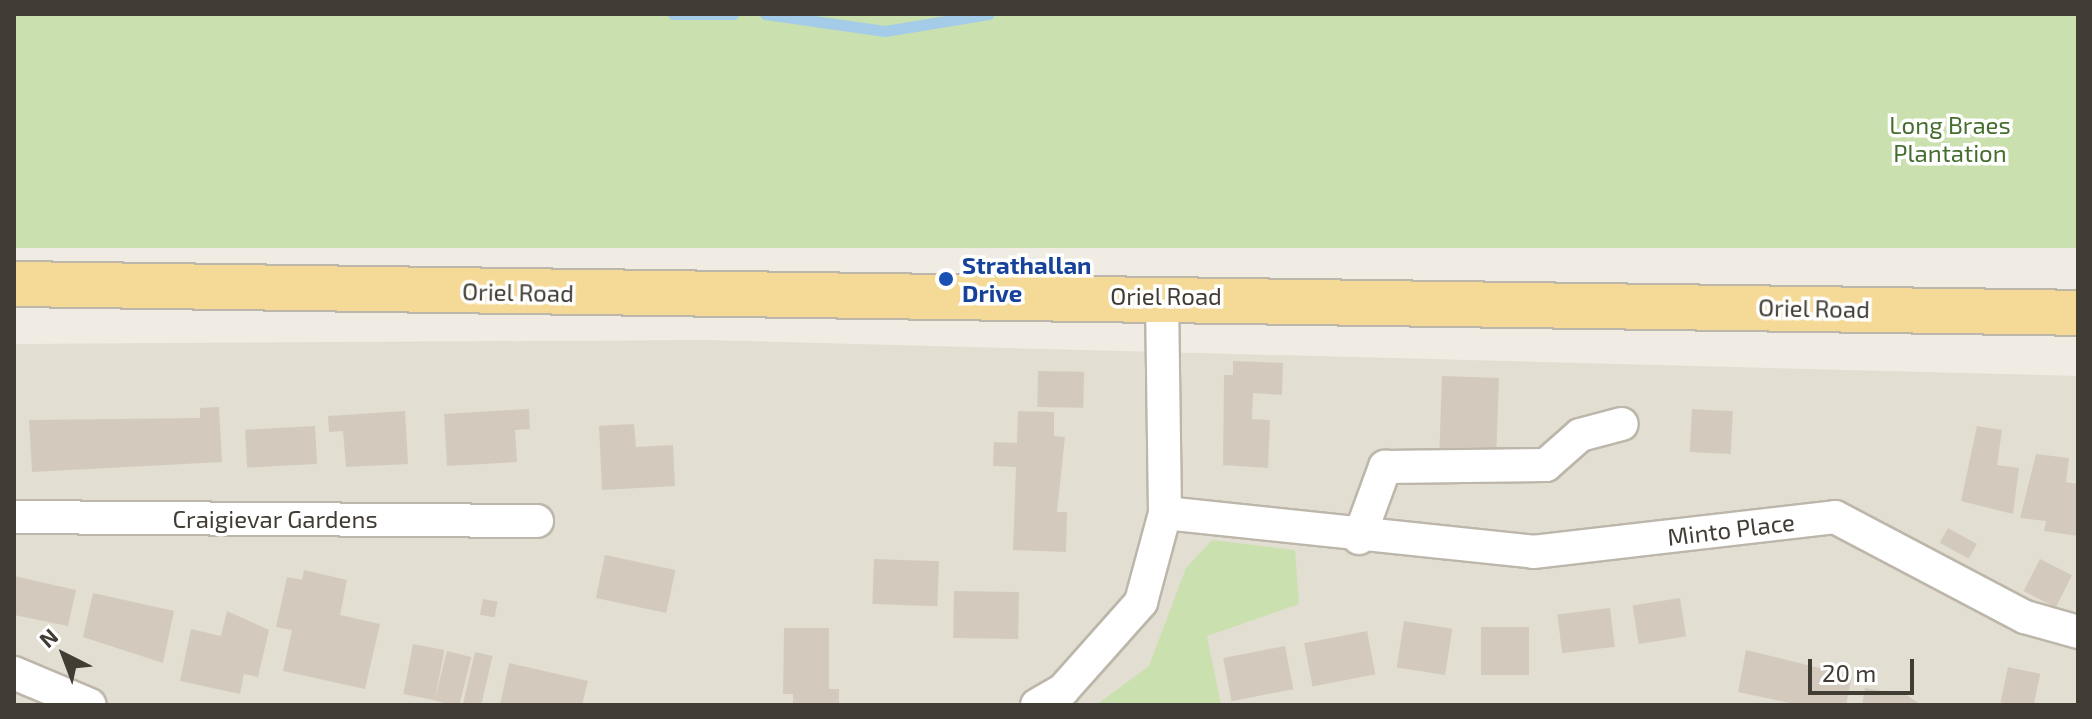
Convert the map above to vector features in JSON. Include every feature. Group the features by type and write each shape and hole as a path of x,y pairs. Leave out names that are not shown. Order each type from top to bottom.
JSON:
{"main road":[{"name":"Oriel Road","path":"14,284 1162,295 2078,313"}],"street":[{"path":"1037,705 1063,690 1141,602 1165,513 1162,295"},
{"path":"1359,538 1385,467 1546,465 1580,435 1622,424"},
{"name":"Minto Place","path":"1165,513 1359,538 1533,552 1835,517 2025,617 2078,632"},
{"name":"Craigievar Gardens","path":"14,517 537,521"},
{"path":"14,673 90,705"}],"shaded area":[{"path":"704,340 2078,376 2078,705 14,705 14,344"}],"green space":[{"name":"Long Braes Plantation","path":"14,14 2078,14 2078,248 14,248"},
{"path":"1212,540 1295,550 1299,604 1207,636 1221,705 1096,705 1149,666 1186,568"}],"building":[{"path":"1233,361 1283,363 1282,395 1253,393 1252,419 1270,420 1268,468 1223,465 1224,375 1233,375"},
{"path":"1038,371 1084,372 1083,408 1037,407"},
{"path":"1442,376 1499,378 1496,459 1439,457"},
{"path":"219,407 222,462 32,472 29,420 200,418 200,408"},
{"path":"529,409 530,429 515,430 517,462 447,466 444,414"},
{"path":"1692,409 1733,411 1731,454 1690,452"},
{"path":"405,411 408,464 346,467 343,431 329,432 328,416"},
{"path":"1018,411 1054,412 1054,436 1065,437 1057,512 1067,512 1066,552 1013,550 1016,467 993,466 994,442 1017,443"},
{"path":"634,424 636,447 673,445 675,486 602,490 599,426"},
{"path":"315,426 317,464 247,468 245,430"},
{"path":"1977,426 2002,430 1997,465 2019,468 2013,514 1961,501"},
{"path":"2036,454 2069,458 2066,482 2078,484 2078,536 2044,531 2046,521 2020,518"},
{"path":"1948,528 1977,544 1969,559 1940,543"},
{"path":"605,555 675,570 666,613 596,598"},
{"path":"874,559 939,561 937,606 872,604"},
{"path":"2040,559 2072,575 2056,607 2024,591"},
{"path":"304,570 347,580 340,615 380,624 365,689 283,671 292,630 276,627 287,577 302,580"},
{"path":"14,576 76,590 68,626 14,615"},
{"path":"954,591 1019,592 1018,639 953,638"},
{"path":"93,593 174,611 163,663 83,637"},
{"path":"1680,598 1686,637 1639,644 1633,606"},
{"path":"483,599 498,602 495,618 480,615"},
{"path":"1610,608 1615,647 1562,653 1557,614"},
{"path":"227,611 269,630 258,677 244,674 240,694 180,681 191,629 221,636"},
{"path":"1404,621 1452,629 1445,675 1397,667"},
{"path":"1481,627 1529,627 1529,675 1481,675"},
{"path":"784,628 829,628 829,689 839,689 839,705 793,705 793,694 783,694"},
{"path":"1367,631 1375,674 1313,686 1304,643"},
{"path":"413,644 444,650 435,700 403,694"},
{"path":"1285,646 1293,689 1232,701 1223,658"},
{"path":"1746,650 1852,676 1846,705 1799,705 1738,692"},
{"path":"447,651 471,657 459,705 435,700"},
{"path":"475,652 493,656 481,705 463,705"},
{"path":"509,663 588,681 582,705 500,705"},
{"path":"2008,667 2040,674 2034,705 2001,702"},
{"path":"1865,688 1907,695 1921,705 1862,705"}],"waterway":[{"path":"673,14 733,14"},
{"path":"765,14 885,31 989,14"}],"place":[{"name":"Strathallan Drive","path":"946,279"}]}
